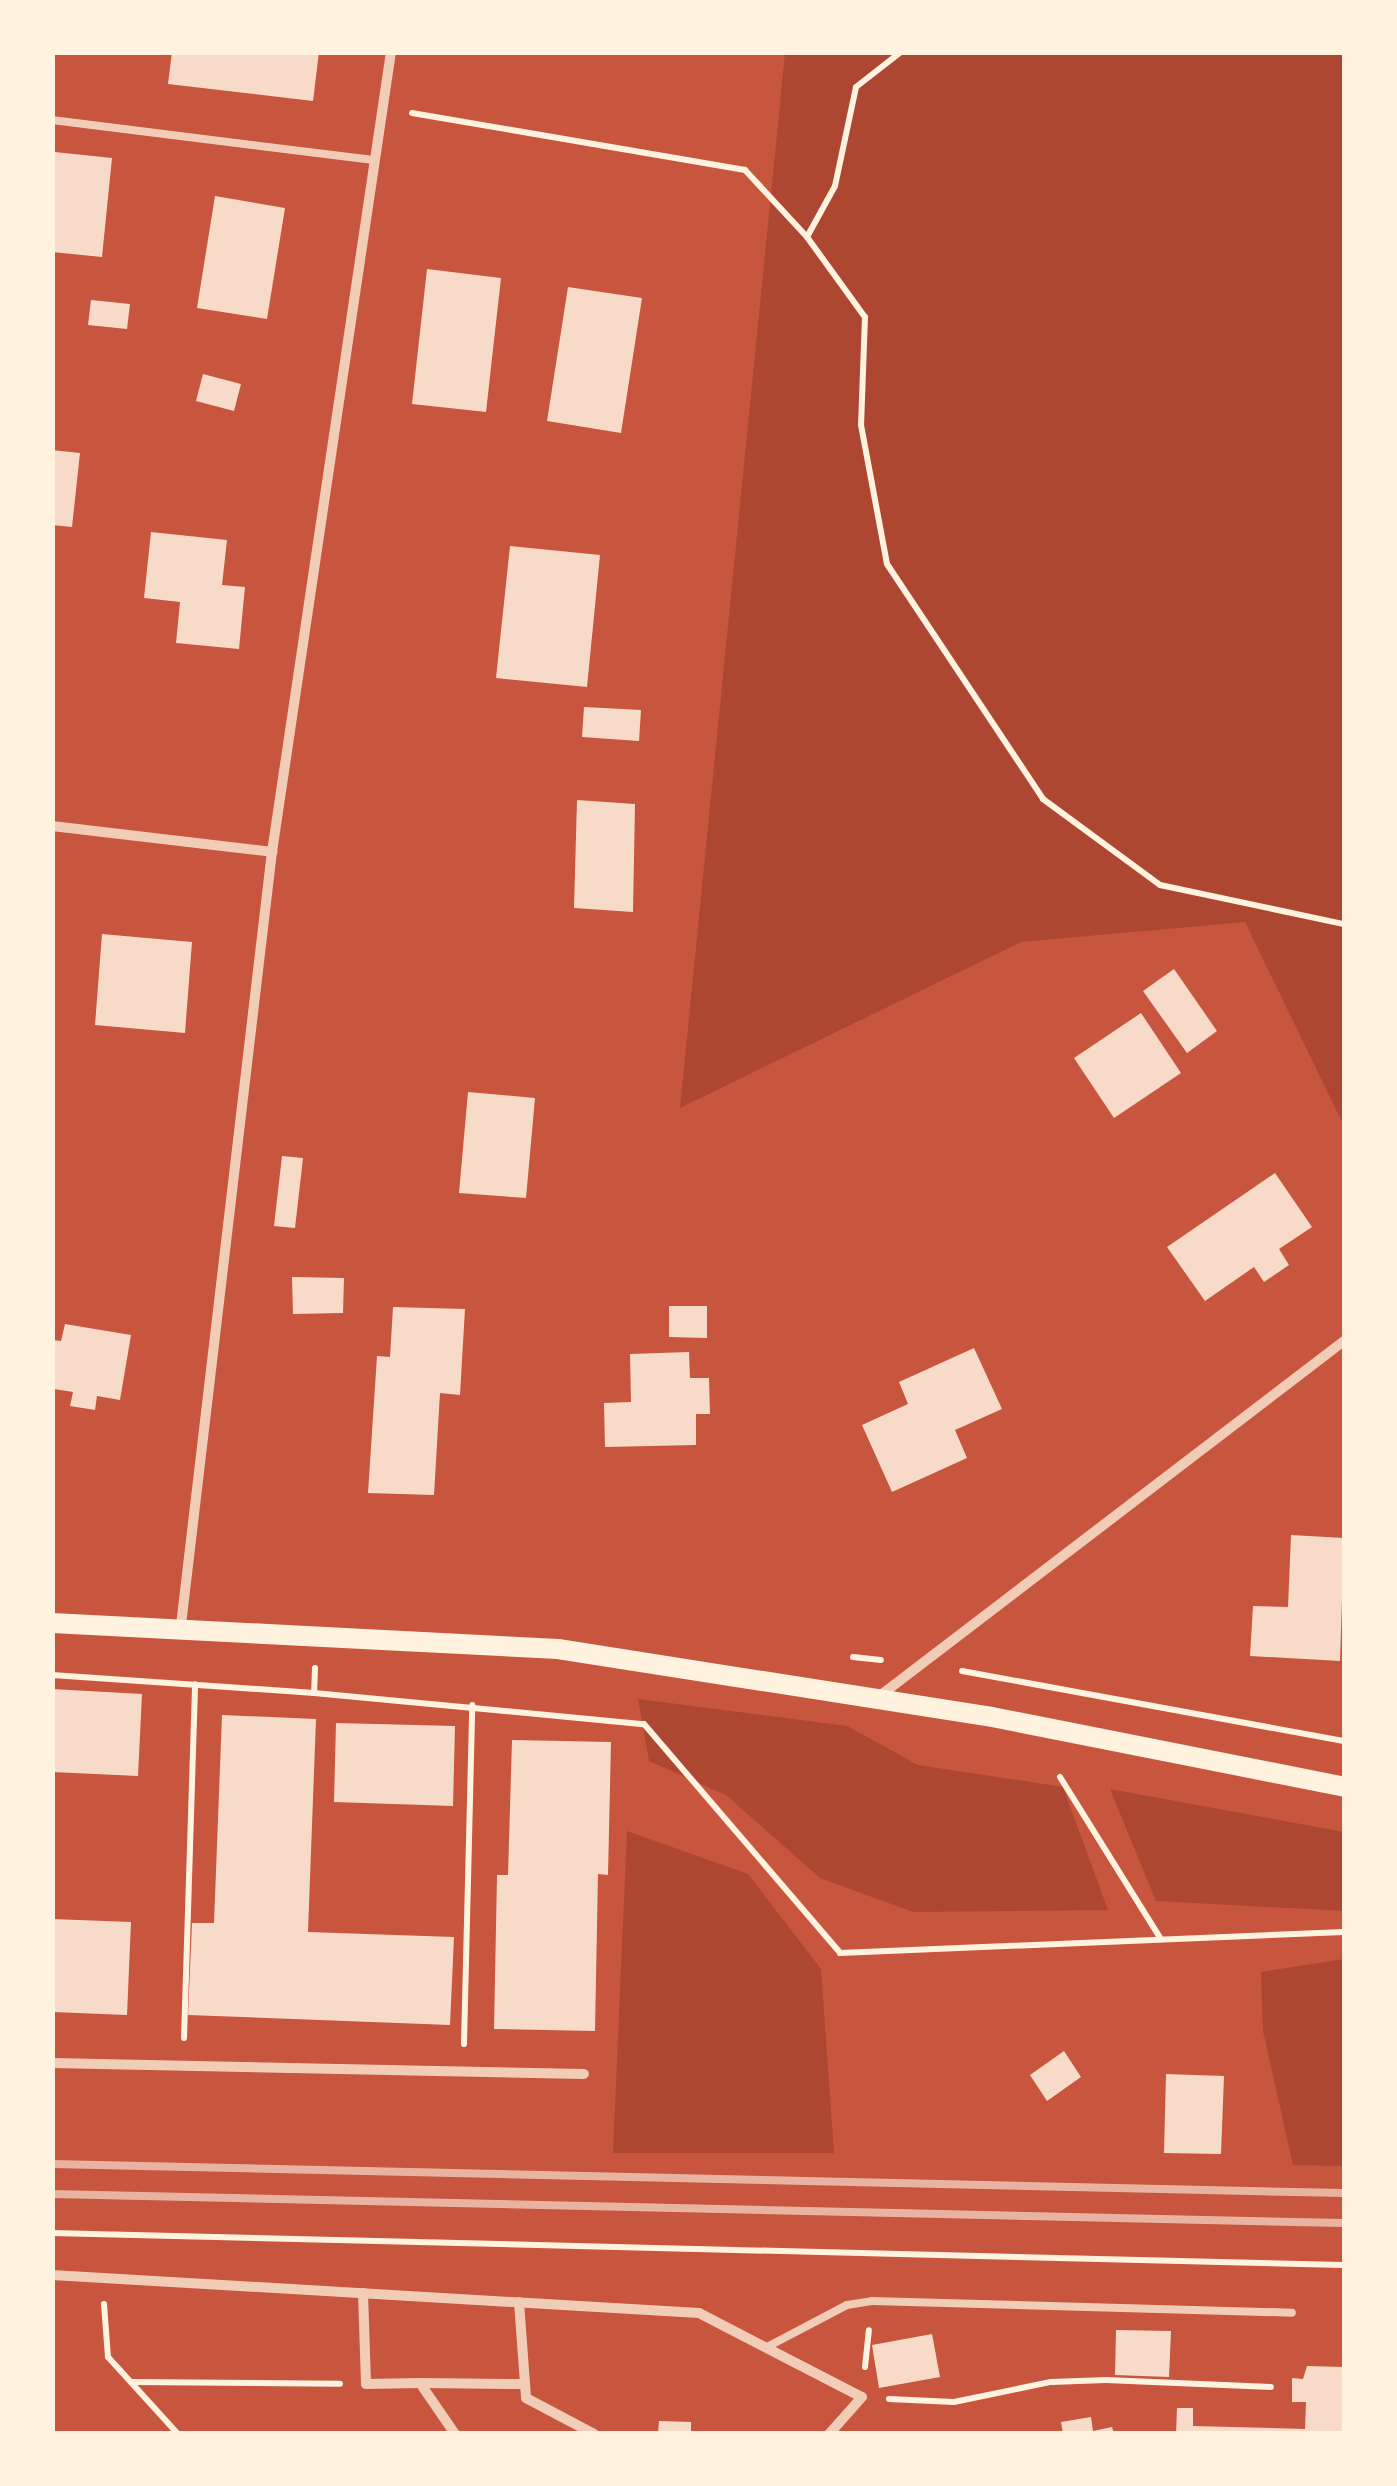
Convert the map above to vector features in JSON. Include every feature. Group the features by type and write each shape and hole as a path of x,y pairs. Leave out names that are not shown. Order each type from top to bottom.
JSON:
{"main road":[{"path":"52,1623 180,1625 558,1649 876,1698 1344,1787"}],"street":[{"path":"180,1625 272,852 391,52"},
{"path":"52,826 272,852"},
{"path":"876,1698 1344,1341"},
{"path":"52,2063 584,2074"},
{"path":"52,2276 699,2312 862,2397 829,2434"},
{"path":"363,2293 366,2384 524,2384"},
{"path":"519,2302 526,2398 594,2434"},
{"path":"420,2383 455,2434"}],"lane":[{"path":"52,120 374,160"},
{"path":"767,2347 847,2305 872,2301 1292,2314"}],"path":[{"path":"807,237 835,186 856,87 902,52"},
{"path":"382,108 744,170 807,237 864,317 861,425 887,564 1042,799 1160,886 1344,924"},
{"path":"314,1693 317,1634"},
{"path":"52,1674 472,1705 644,1724 840,1953 1344,1932"},
{"path":"184,2038 195,1684"},
{"path":"464,2045 472,1705"},
{"path":"1060,1777 1161,1940"},
{"path":"52,2232 1344,2265"},
{"path":"102,2278 108,2357 178,2434"},
{"path":"862,2397 954,2402 1052,2382 1106,2380 1271,2387"},
{"path":"131,2382 366,2384"}],"shaded area":[{"path":"785,53 1344,53 1344,1126 1245,922 1021,942 680,1108"},
{"path":"638,1699 847,1726 918,1765 1063,1787 1108,1910 913,1912 820,1878 726,1795 649,1761"},
{"path":"1110,1789 1344,1832 1344,1911 1156,1901"},
{"path":"627,1831 748,1874 821,1969 834,2153 613,2153"},
{"path":"1344,1959 1344,2166 1293,2165 1263,2031 1261,1972"}],"building":[{"path":"172,52 319,52 313,101 168,84"},
{"path":"55,152 112,158 102,257 52,252"},
{"path":"215,196 285,208 267,319 197,308"},
{"path":"427,269 501,278 486,412 412,404"},
{"path":"568,287 642,298 621,433 547,421"},
{"path":"91,300 130,304 127,329 88,325"},
{"path":"203,374 241,384 234,411 196,401"},
{"path":"52,450 80,453 72,527 52,525"},
{"path":"151,532 227,540 222,585 245,587 239,649 176,643 180,602 144,598"},
{"path":"510,546 600,555 587,687 496,678"},
{"path":"584,707 641,710 639,741 582,737"},
{"path":"577,800 635,804 633,912 574,908"},
{"path":"102,934 192,942 185,1033 95,1025"},
{"path":"1174,969 1217,1031 1187,1053 1143,991"},
{"path":"1141,1013 1181,1073 1114,1118 1074,1058"},
{"path":"468,1092 535,1098 526,1198 459,1193"},
{"path":"282,1156 303,1158 295,1228 274,1226"},
{"path":"1275,1173 1312,1227 1279,1249 1289,1265 1264,1282 1254,1267 1205,1301 1167,1247"},
{"path":"292,1277 344,1278 343,1313 293,1314"},
{"path":"669,1306 707,1306 707,1338 669,1337"},
{"path":"393,1307 465,1309 460,1395 440,1393 434,1495 368,1493 377,1356 390,1357"},
{"path":"65,1324 131,1335 120,1400 97,1396 95,1410 70,1406 73,1392 54,1389 52,1340 61,1341"},
{"path":"974,1348 1002,1409 955,1430 967,1458 892,1492 862,1425 908,1404 899,1382"},
{"path":"689,1352 690,1378 709,1378 710,1414 696,1414 696,1445 605,1447 604,1403 631,1402 630,1354"},
{"path":"1291,1535 1344,1538 1340,1661 1250,1656 1253,1606 1288,1607"},
{"path":"52,1689 142,1694 138,1776 52,1772"},
{"path":"222,1715 316,1719 308,1932 454,1937 450,2025 188,2015 192,1923 214,1923"},
{"path":"336,1723 455,1726 453,1806 334,1802"},
{"path":"512,1740 611,1742 608,1875 598,1874 595,2031 494,2029 497,1875 508,1875"},
{"path":"52,1919 131,1922 127,2015 52,2012"},
{"path":"1064,2051 1081,2077 1047,2101 1030,2075"},
{"path":"1166,2074 1224,2076 1221,2154 1164,2153"},
{"path":"1116,2330 1171,2331 1169,2377 1115,2375"},
{"path":"932,2334 940,2377 879,2388 872,2345"},
{"path":"1307,2366 1344,2367 1344,2434 1176,2434 1177,2408 1193,2408 1193,2426 1305,2429 1306,2402 1292,2402 1292,2378 1303,2379"},
{"path":"1091,2417 1093,2431 1112,2427 1114,2434 1063,2434 1061,2422"},
{"path":"659,2421 691,2422 691,2434 658,2434"}],"railway":[{"path":"52,2164 1344,2193"},
{"path":"52,2194 1344,2223"}]}
